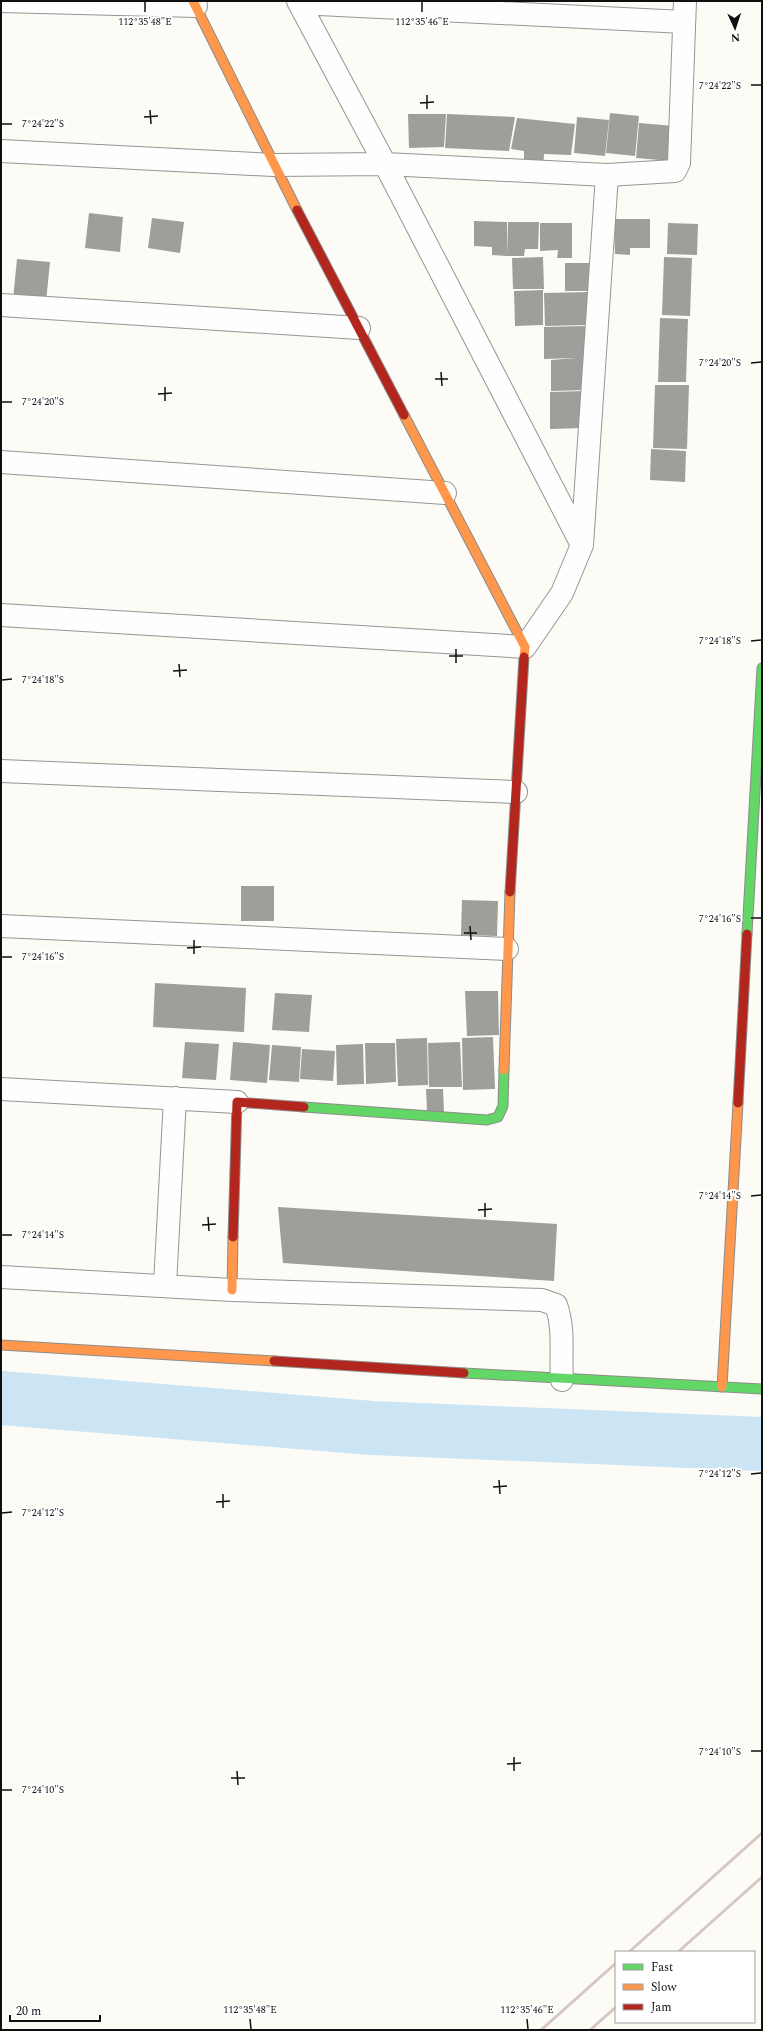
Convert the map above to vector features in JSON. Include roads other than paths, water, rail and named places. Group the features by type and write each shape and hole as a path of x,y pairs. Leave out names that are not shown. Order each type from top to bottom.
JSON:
{"street":[{"path":"1,1 195,3 273,165 525,647"},
{"path":"1,151 273,165 385,164 607,175 675,171 679,163 685,11 299,2 385,164 582,545"},
{"path":"1,1089 175,1098 487,1120 498,1117 503,1106 507,949 525,647 562,593 582,545 607,175"},
{"path":"1,305 359,328"},
{"path":"1,462 444,493"},
{"path":"1,615 525,647"},
{"path":"722,1387 762,668"},
{"path":"1,771 516,792"},
{"path":"1,926 507,949"},
{"path":"165,1285 175,1098"},
{"path":"232,1290 237,1102"},
{"path":"1,1278 165,1285 232,1290 542,1300 556,1306 560,1315 562,1338 561,1373"},
{"path":"1,1345 271,1360 561,1373 762,1389"}],"waterway":[{"path":"1,1398 372,1428 762,1444"}],"railway":[{"path":"630,1951 762,1833"},
{"path":"679,1951 762,1877"},
{"path":"541,2030 615,1964"},
{"path":"590,2030 615,2008"}]}
